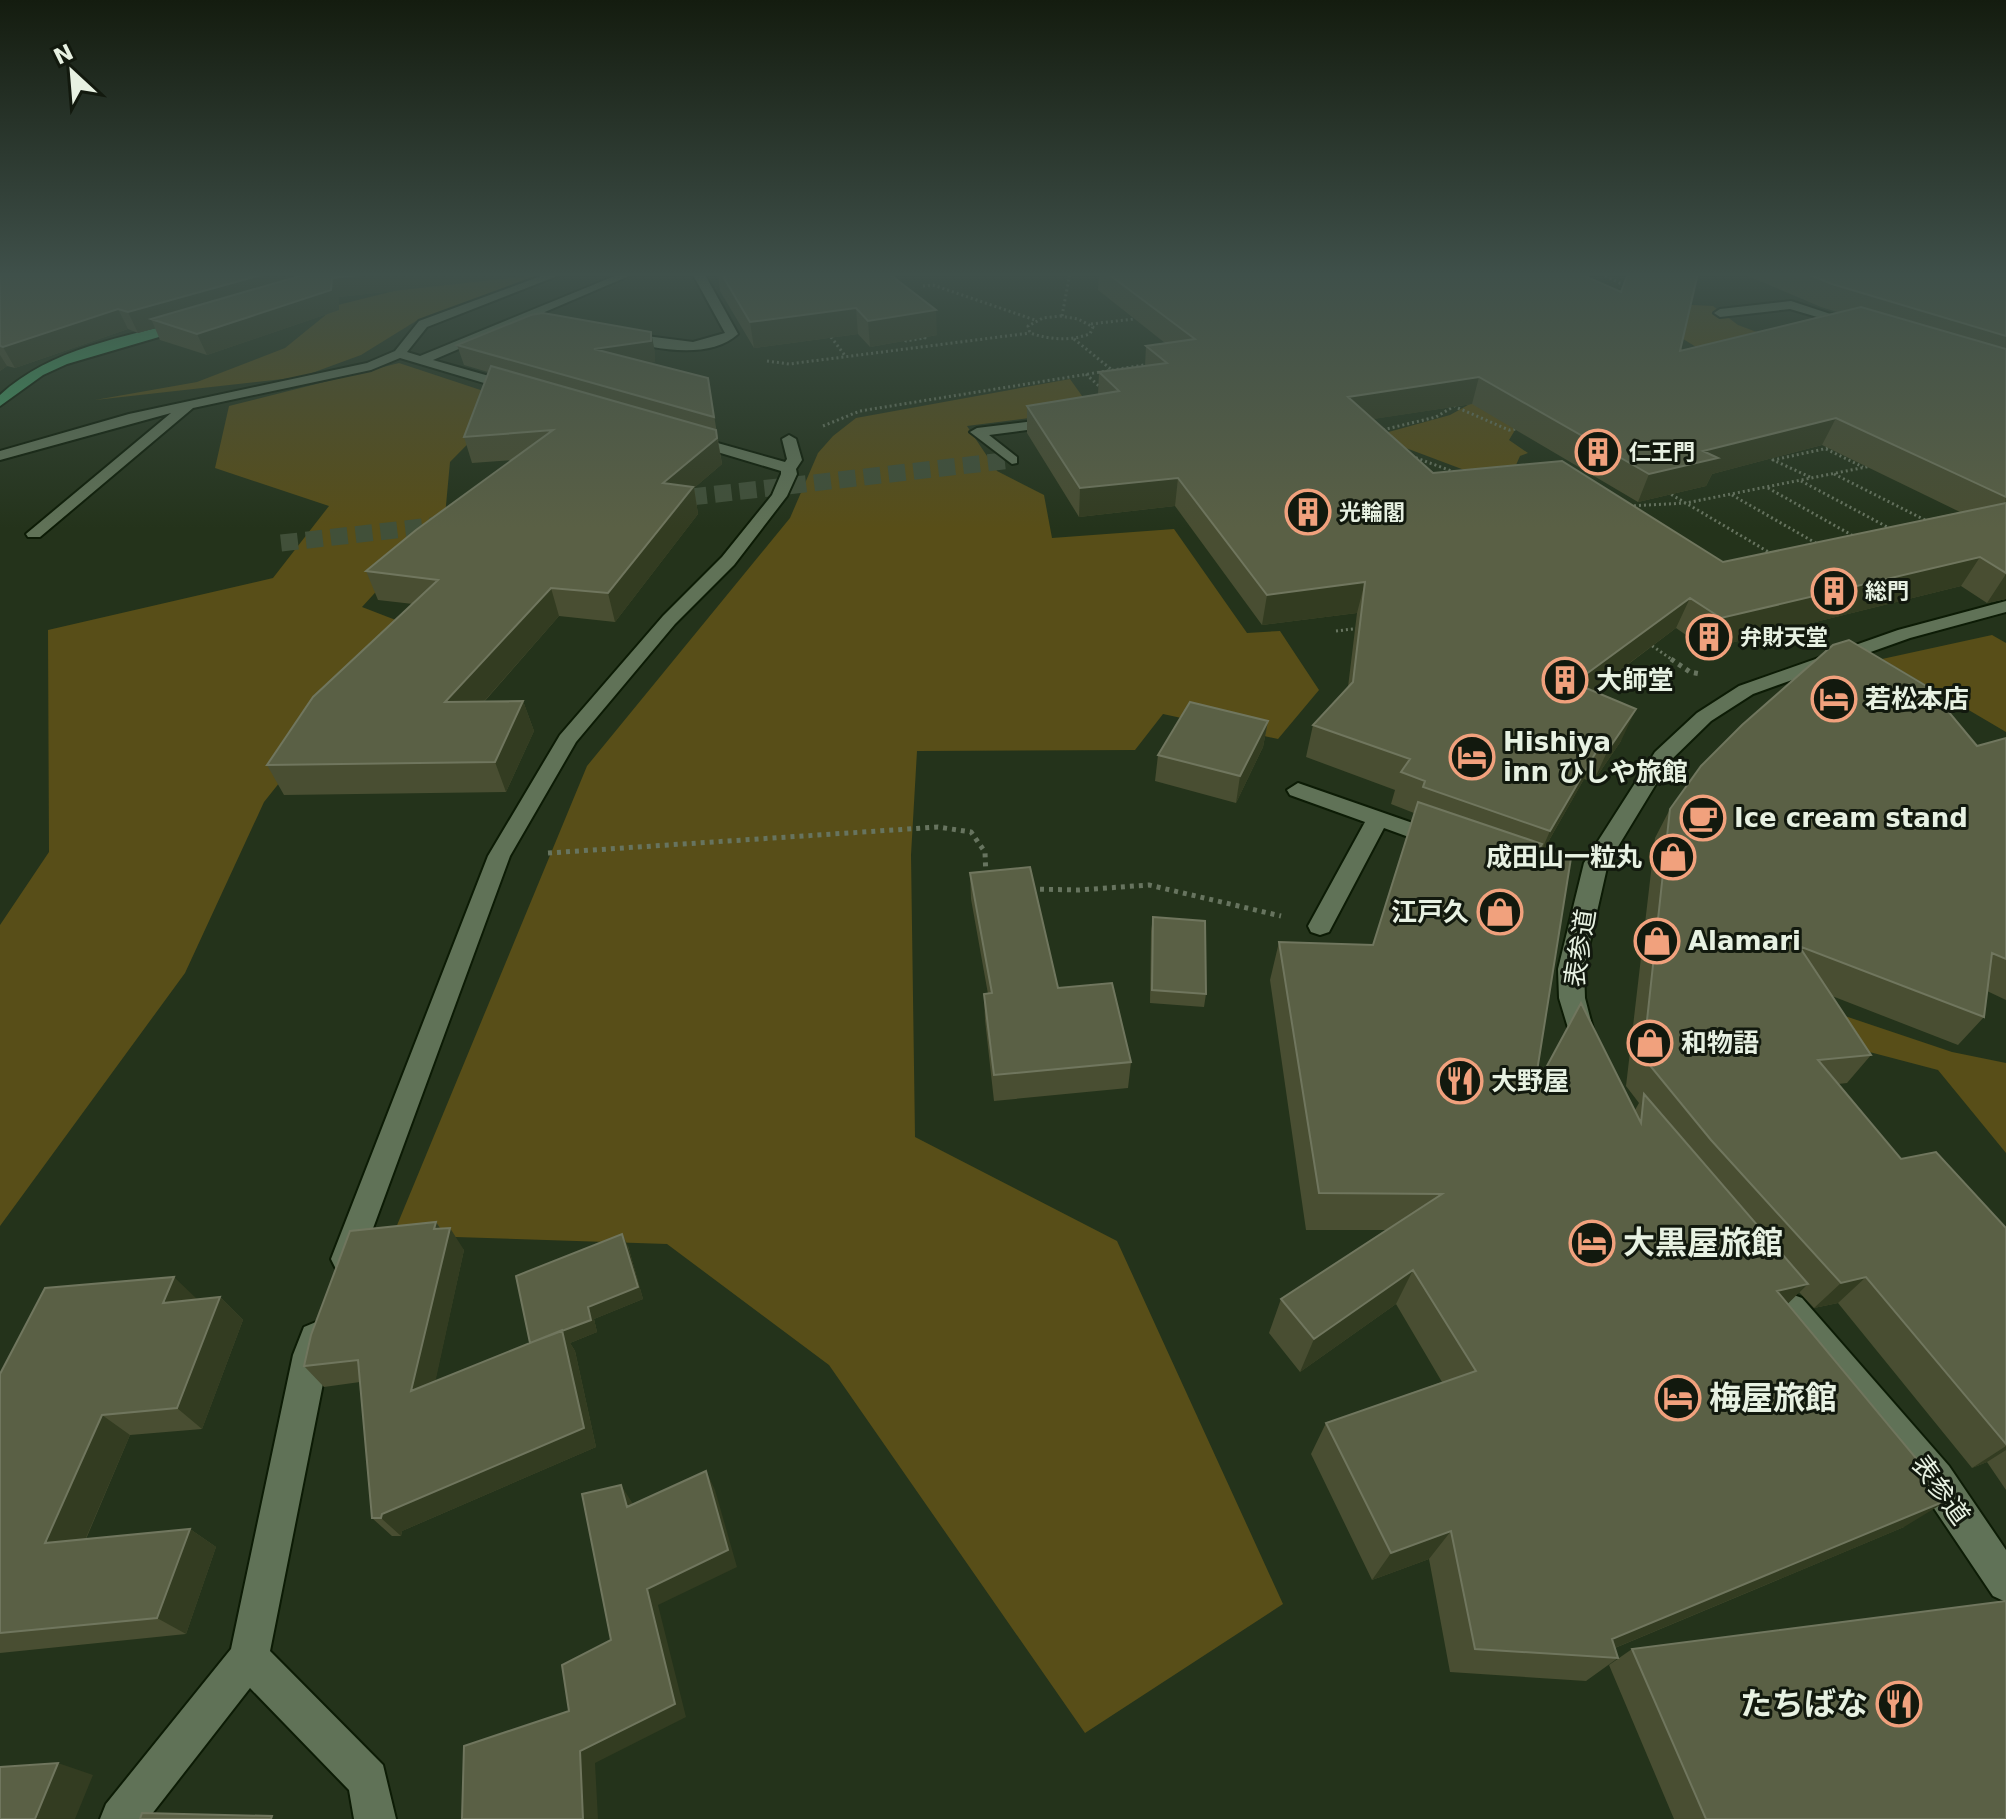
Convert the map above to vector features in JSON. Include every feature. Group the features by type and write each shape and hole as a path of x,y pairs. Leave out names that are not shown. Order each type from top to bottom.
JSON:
{"main road":[{"path":"0,402 29,376 76,358"}],"street":[{"path":"0,456 71,433 192,403 348,373 389,358"},
{"path":"413,358 532,393"},
{"path":"421,360 426,358"},
{"path":"442,367 465,358"},
{"path":"34,534 192,403"},
{"path":"1012,460 977,432 1065,421"},
{"path":"668,432 788,468"},
{"path":"338,1281 499,856 567,739 669,620 728,561 779,496 788,468 795,460 789,439"},
{"name":"表参道","path":"1599,1072 1586,1049 1572,998 1571,969 1580,891 1662,757 1704,717 1746,690 1904,634 2006,606"},
{"path":"1298,790 1453,845"},
{"path":"1320,926 1378,818"},
{"name":"表参道","path":"1771,1286 1936,1479 2006,1583"},
{"path":"121,1819 249,1658 310,1355 327,1311"},
{"path":"249,1658 368,1780 375,1819"}],"path":[{"path":"767,361 789,364 839,358"},
{"path":"1097,358 1113,371"},
{"path":"860,411 1154,363"},
{"path":"1125,367 1135,375"},
{"path":"1087,375 1111,397"},
{"path":"1458,408 1464,397"},
{"path":"1371,433 1458,408 1509,430 1530,426"},
{"path":"1773,460 1839,445"},
{"path":"1826,449 1864,468"},
{"path":"1406,454 1462,475"},
{"path":"1762,455 1812,478"},
{"path":"1623,506 1686,503 1877,465"},
{"path":"1833,474 1942,529"},
{"path":"1800,480 1891,530"},
{"path":"1767,487 1868,544"},
{"path":"1665,491 1784,562"},
{"path":"1732,494 1831,552"},
{"path":"1336,631 1365,628"},
{"path":"1639,637 1690,672 1728,679 1746,690"},
{"path":"499,856 938,827 971,832 985,852 987,888"},
{"path":"1018,889 1079,890 1149,885 1320,926"}],"shaded area":[{"path":"259,358 353,358 301,377 95,400 197,382"},
{"path":"399,363 511,400 450,462 445,516 362,607 406,624 264,802 185,973 0,1226 0,925 49,852 48,630 273,578 329,506 215,468 229,406"},
{"path":"1070,379 1092,410 967,426 997,471 1044,495 1052,538 1174,529 1247,633 1280,631 1319,690 1278,739 1163,714 1135,750 917,751 911,855 915,1137 1117,1241 1283,1604 1085,1733 829,1365 667,1244 393,1235 587,766 790,518 818,453 856,418"},
{"path":"1486,395 1518,425 1509,440 1528,453 1520,456 1516,465 1485,472 1467,471 1374,436 1450,415"},
{"path":"1992,635 2006,643 2006,732 1882,659"},
{"path":"1839,1014 1952,1052 2006,1063 2006,1153 1938,1070 1839,1044"}],"building":[{"path":"503,358 629,358 708,378 714,417"},
{"path":"1161,358 2006,358 2006,497 1836,418 1703,451 1718,458 1649,474 1479,377 1348,397 1433,473 1562,461 1723,562 2006,503 2006,573 1980,557 1721,618 1690,598 1574,683 1636,709 1608,750 1599,747 1550,831 1423,787 1425,781 1401,772 1410,759 1313,725 1353,682 1365,582 1267,595 1178,478 1080,488 1027,406 1119,391 1099,372 1167,363"},
{"path":"491,366 716,430 717,438 663,483 693,487 608,593 551,588 445,702 523,701 495,762 267,765 313,697 438,580 366,571 416,530 553,430 464,437"},
{"path":"1849,640 1928,687 1977,746 2006,738 2006,959 1992,953 1984,1017 1799,946 1871,1055 1818,1060 1901,1159 1936,1152 2006,1228 2006,1444 1866,1277 1841,1283 1711,1140 1643,1057 1670,809 1701,766 1742,725 1833,645"},
{"path":"1190,702 1268,721 1240,776 1158,755"},
{"path":"1418,802 1542,844 1539,849 1571,858 1534,1090 1581,1003 1641,1123 1644,1094 1808,1284 1777,1291 1950,1499 1612,1639 1618,1658 1475,1649 1451,1531 1391,1553 1326,1423 1476,1371 1413,1270 1314,1339 1281,1299 1442,1194 1319,1193 1279,942 1373,945"},
{"path":"1030,867 1058,988 1112,983 1131,1062 994,1075 984,994 992,993 970,873"},
{"path":"1153,917 1205,921 1206,994 1152,990"},
{"path":"436,1222 434,1229 450,1228 411,1391 562,1330 584,1428 382,1514 381,1518 372,1518 358,1360 304,1366 311,1335 350,1231"},
{"path":"622,1234 638,1287 588,1307 591,1320 530,1343 516,1276"},
{"path":"174,1277 163,1303 220,1297 177,1408 102,1415 45,1543 190,1529 157,1618 0,1633 0,1374 45,1288"},
{"path":"706,1471 728,1550 647,1589 675,1704 580,1751 583,1819 462,1819 464,1746 569,1711 562,1665 611,1640 582,1494 621,1485 627,1507"},
{"path":"2006,1601 2006,1819 1706,1819 1632,1649"},
{"path":"58,1763 35,1819 0,1819 0,1767"},
{"path":"142,1813 272,1816 271,1819 140,1819"}],"tunnel":[{"path":"665,500 1012,460"},
{"path":"281,543 449,524"}],"place":[{"name":"仁王門","path":"1598,452"},
{"name":"光輪閣","path":"1308,512"},
{"name":"総門","path":"1834,591"},
{"name":"弁財天堂","path":"1709,637"},
{"name":"大師堂","path":"1565,680"},
{"name":"若松本店","path":"1834,699"},
{"name":"Hishiya inn ひしや旅館","path":"1472,757"},
{"name":"Ice cream stand","path":"1703,818"},
{"name":"成田山一粒丸","path":"1673,857"},
{"name":"江戸久","path":"1500,912"},
{"name":"Alamari","path":"1657,941"},
{"name":"和物語","path":"1650,1043"},
{"name":"大野屋","path":"1460,1081"},
{"name":"大黒屋旅館","path":"1592,1243"},
{"name":"梅屋旅館","path":"1678,1398"},
{"name":"たちばな","path":"1899,1704"}]}
